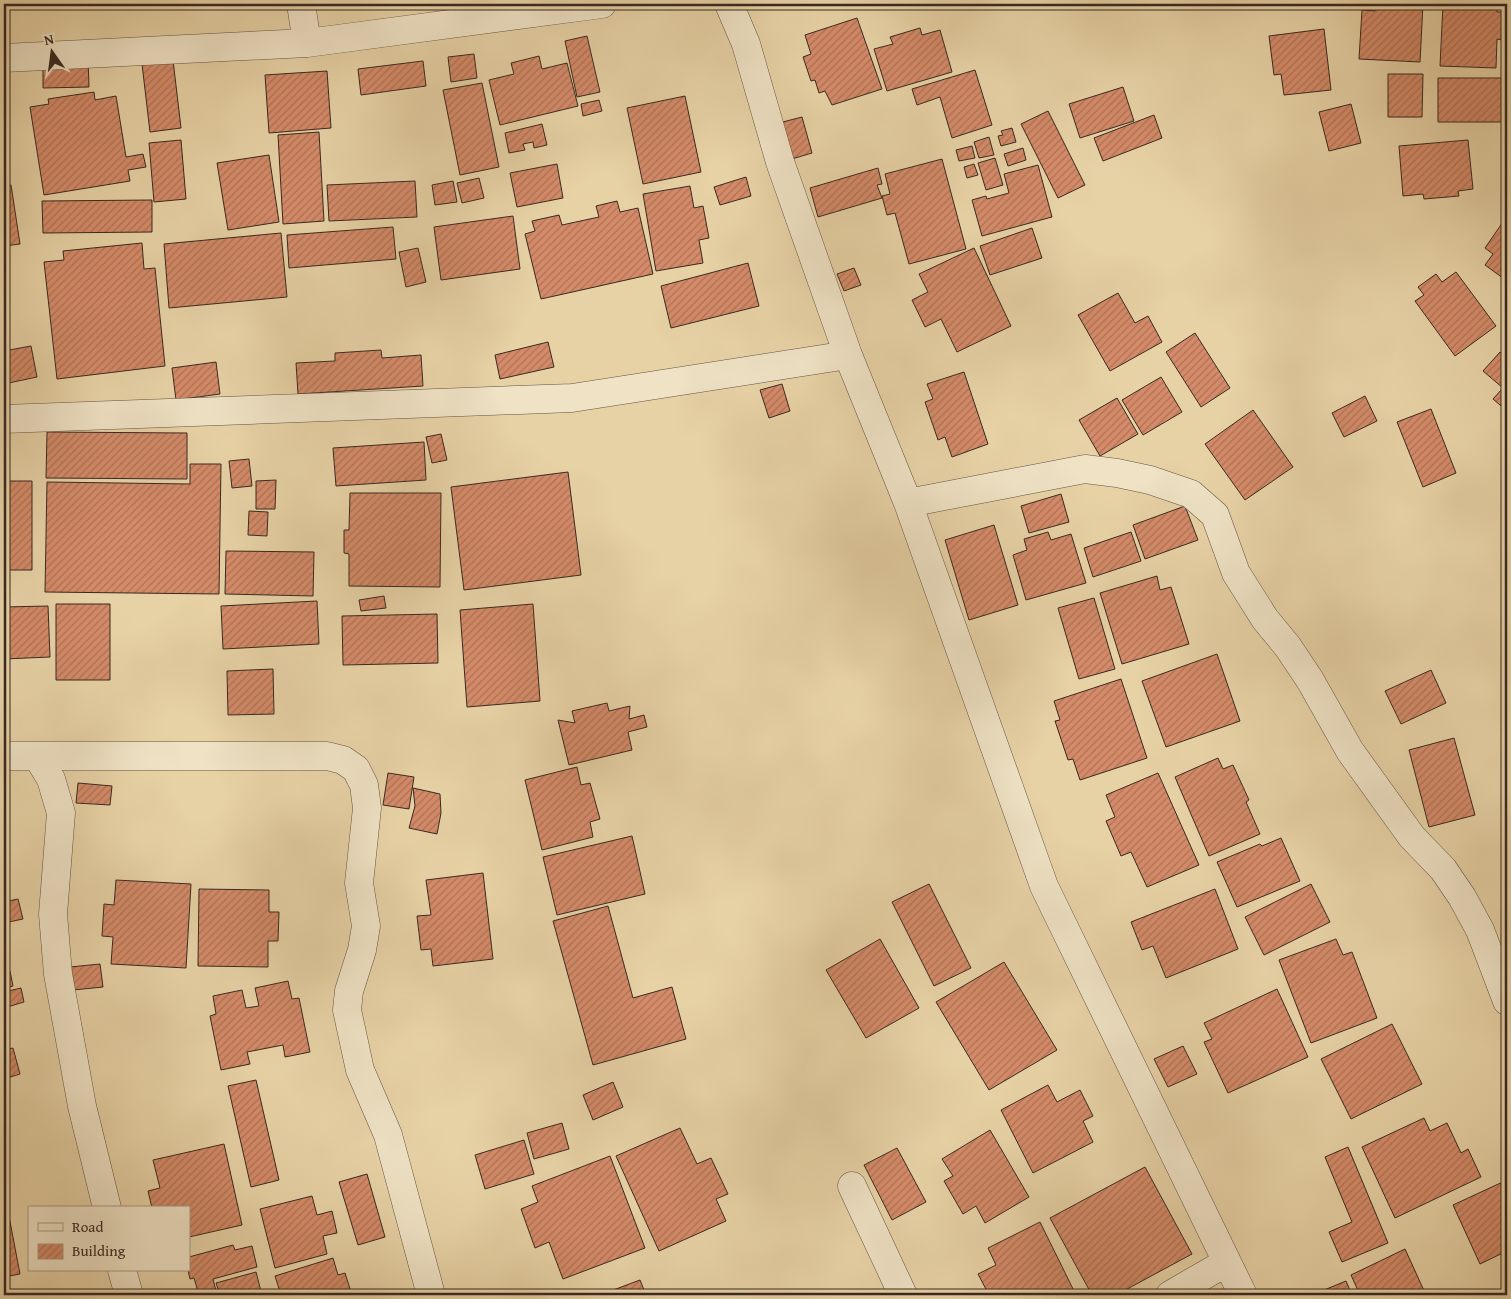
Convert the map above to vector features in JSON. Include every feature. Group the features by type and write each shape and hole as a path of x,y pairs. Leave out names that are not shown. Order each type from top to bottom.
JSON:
{"street":[{"path":"301,4 307,43"},
{"path":"4,58 307,43 602,4"},
{"path":"729,4 746,44 780,162 848,355 908,503 1044,886 1243,1295"},
{"path":"4,419 572,398 848,355"},
{"path":"908,503 1085,469 1150,480 1191,494 1215,515 1236,573 1265,619 1288,647 1310,680 1350,752 1412,837 1444,870 1462,897 1480,930 1507,1001"},
{"path":"4,756 327,756 343,760 356,769 364,785 367,808 359,883 366,926 362,950 349,992 347,1010 360,1070 388,1135 431,1295"},
{"path":"37,756 51,779 61,813 53,914 58,974 81,1098 107,1206"},
{"path":"852,1186 903,1295"},
{"path":"1170,1295 1227,1262"},
{"path":"122,1272 128,1295"}],"building":[{"path":"1375,4 1423,4 1420,62 1359,59 1362,10 1375,11"},
{"path":"1443,4 1498,4 1497,12 1503,12 1502,40 1497,39 1496,68 1440,66"},
{"path":"857,18 882,89 832,105 825,91 819,93 815,80 811,81 803,57 811,54 805,35"},
{"path":"920,28 922,35 940,30 952,72 887,91 874,49 893,44 890,37"},
{"path":"1324,29 1331,90 1284,95 1281,74 1274,75 1269,36"},
{"path":"587,36 600,92 577,97 565,41"},
{"path":"474,54 477,78 451,82 448,57"},
{"path":"539,56 542,69 567,63 578,106 500,125 489,80 514,74 511,63"},
{"path":"88,58 89,87 43,88 43,59"},
{"path":"173,60 181,128 150,132 142,64"},
{"path":"423,61 426,86 361,95 358,69"},
{"path":"975,70 992,125 952,138 940,97 917,105 912,89"},
{"path":"327,71 331,128 269,133 265,75"},
{"path":"1388,74 1423,74 1422,117 1388,117"},
{"path":"1438,78 1505,78 1505,122 1438,122"},
{"path":"482,83 499,167 460,175 443,90"},
{"path":"1123,87 1134,121 1080,138 1069,104"},
{"path":"94,92 95,100 116,96 126,157 143,154 146,167 128,170 130,181 44,195 30,107 49,104 48,99"},
{"path":"685,96 701,172 643,184 627,108"},
{"path":"599,100 602,111 583,116 581,104"},
{"path":"1351,104 1361,143 1329,151 1319,112"},
{"path":"1048,111 1085,185 1058,198 1021,124"},
{"path":"1154,115 1162,138 1103,161 1094,138"},
{"path":"802,117 812,153 785,161 775,124"},
{"path":"542,124 547,145 534,148 533,142 523,144 525,150 509,153 505,133"},
{"path":"1012,128 1016,142 1001,146 998,136 1003,135 1001,131"},
{"path":"319,132 324,221 283,224 278,135"},
{"path":"989,137 994,155 979,158 974,142"},
{"path":"181,140 186,199 154,202 149,143"},
{"path":"1468,140 1473,189 1458,191 1459,196 1424,199 1423,194 1403,196 1399,146"},
{"path":"972,146 975,158 959,161 956,150"},
{"path":"1023,148 1026,160 1008,166 1004,154"},
{"path":"269,155 279,222 228,230 217,163"},
{"path":"995,158 1003,185 986,190 978,163"},
{"path":"942,159 966,249 909,264 895,213 887,215 882,196 890,194 885,174"},
{"path":"557,164 563,198 517,207 510,173"},
{"path":"974,164 978,175 967,178 964,167"},
{"path":"1038,165 1052,217 982,236 972,200 986,196 987,199 1009,193 1004,174"},
{"path":"878,168 882,184 877,185 882,198 818,217 810,188"},
{"path":"746,177 751,196 720,205 714,187"},
{"path":"479,178 484,198 462,203 457,183"},
{"path":"415,181 417,217 329,221 327,185"},
{"path":"453,181 457,202 435,205 432,185"},
{"path":"11,185 20,244 4,246 4,186"},
{"path":"690,186 694,208 703,206 709,238 699,240 703,263 656,271 643,194"},
{"path":"152,200 152,232 43,233 42,201"},
{"path":"617,201 620,212 638,208 653,274 541,299 525,234 535,231 532,221 559,215 562,225 599,217 596,206"},
{"path":"513,216 520,269 441,280 434,227"},
{"path":"1505,219 1507,220 1507,281 1485,265 1493,254 1485,248"},
{"path":"393,227 396,259 289,268 287,235"},
{"path":"1032,228 1042,258 990,275 980,246"},
{"path":"281,233 287,297 169,308 164,244"},
{"path":"142,243 144,269 155,268 165,366 57,379 44,262 64,260 63,251"},
{"path":"418,248 426,282 406,287 399,252"},
{"path":"974,248 1011,326 957,352 941,319 925,327 912,300 928,292 919,274"},
{"path":"748,263 759,306 671,328 661,286"},
{"path":"854,268 861,285 844,291 837,274"},
{"path":"1456,272 1496,326 1455,356 1415,301 1424,295 1418,287 1436,274 1442,282"},
{"path":"1118,293 1135,323 1148,316 1162,342 1110,371 1078,315"},
{"path":"1195,333 1230,388 1201,407 1166,352"},
{"path":"548,342 554,367 500,379 495,355"},
{"path":"31,346 37,377 4,384 4,351"},
{"path":"381,350 382,358 421,355 423,386 298,394 296,363 335,361 335,353"},
{"path":"1507,351 1507,411 1493,399 1503,388 1483,371 1500,352 1504,355"},
{"path":"216,362 220,394 176,400 172,368"},
{"path":"964,372 988,444 952,457 945,437 938,440 925,402 933,399 927,384"},
{"path":"1161,377 1182,412 1143,435 1122,400"},
{"path":"782,384 790,411 769,418 760,390"},
{"path":"1365,396 1377,421 1344,437 1332,413"},
{"path":"1117,398 1138,434 1100,456 1079,420"},
{"path":"1431,409 1456,473 1423,487 1397,422"},
{"path":"1253,410 1293,467 1245,500 1205,444"},
{"path":"47,432 187,433 187,479 46,478"},
{"path":"441,434 447,460 432,463 426,437"},
{"path":"424,442 426,480 336,486 333,448"},
{"path":"249,459 252,486 232,488 229,461"},
{"path":"190,464 221,464 219,594 45,592 47,482 190,484"},
{"path":"568,472 581,575 464,590 451,487"},
{"path":"276,480 275,509 256,509 256,481"},
{"path":"4,481 32,481 32,570 4,570"},
{"path":"350,493 441,493 440,587 349,586 349,554 344,553 344,530 349,530"},
{"path":"1061,494 1069,522 1029,533 1021,506"},
{"path":"1185,506 1198,540 1145,559 1133,525"},
{"path":"249,511 268,512 267,536 248,535"},
{"path":"994,525 1018,605 969,620 945,540"},
{"path":"1048,532 1051,540 1071,534 1086,583 1026,600 1013,555 1027,550 1024,539"},
{"path":"1131,532 1141,561 1093,577 1084,548"},
{"path":"226,551 314,552 313,596 225,594"},
{"path":"1157,576 1160,590 1171,587 1189,644 1122,664 1100,593"},
{"path":"384,596 386,608 361,611 359,600"},
{"path":"1094,598 1115,669 1079,679 1058,608"},
{"path":"317,601 319,644 223,649 221,606"},
{"path":"56,604 110,604 110,680 56,680"},
{"path":"533,604 540,701 467,707 460,610"},
{"path":"48,606 50,657 4,659 4,607"},
{"path":"437,614 438,663 343,665 342,616"},
{"path":"1217,654 1240,721 1166,747 1142,681"},
{"path":"273,669 274,714 228,715 227,671"},
{"path":"1431,670 1446,703 1401,724 1385,691"},
{"path":"1121,679 1147,758 1080,780 1073,759 1068,760 1055,721 1060,720 1054,701"},
{"path":"607,703 609,711 630,706 629,719 644,715 647,727 628,732 632,750 569,765 558,720 575,723 572,711"},
{"path":"1454,738 1475,815 1429,827 1409,750"},
{"path":"1218,758 1223,769 1233,765 1249,800 1246,802 1260,834 1209,856 1175,777"},
{"path":"577,767 581,785 590,783 600,819 590,822 593,837 542,850 525,780"},
{"path":"388,773 414,777 409,809 383,805"},
{"path":"1158,773 1199,865 1147,887 1131,852 1121,856 1106,821 1115,817 1106,795"},
{"path":"78,783 112,786 110,805 76,803"},
{"path":"413,788 440,794 441,813 437,834 409,828 415,806"},
{"path":"632,836 645,894 557,915 543,857"},
{"path":"1281,838 1300,881 1237,907 1217,862 1260,844 1262,846"},
{"path":"483,873 493,959 433,966 431,949 421,950 417,916 431,915 426,880"},
{"path":"116,880 191,884 186,968 111,964 113,937 102,936 104,904 114,905"},
{"path":"929,884 971,968 934,986 892,902"},
{"path":"1311,884 1330,922 1264,955 1245,917"},
{"path":"199,889 269,890 269,912 279,912 278,941 268,941 268,967 198,966"},
{"path":"1215,889 1238,949 1166,978 1153,946 1142,950 1131,922"},
{"path":"18,899 23,919 4,923 4,902"},
{"path":"608,906 633,998 672,987 686,1039 593,1065 553,921"},
{"path":"880,939 919,1008 866,1038 826,970"},
{"path":"1336,939 1343,955 1352,952 1377,1018 1311,1043 1279,960"},
{"path":"1004,962 1057,1050 989,1090 936,1002"},
{"path":"100,964 103,987 73,990 70,967"},
{"path":"10,971 13,986 4,989 4,973"},
{"path":"288,981 292,999 299,998 310,1052 285,1057 283,1045 247,1052 250,1064 221,1070 210,1016 216,1014 213,996 242,990 246,1008 259,1006 255,988"},
{"path":"21,988 24,1002 4,1008 4,992"},
{"path":"1277,989 1308,1057 1228,1093 1204,1042 1212,1039 1204,1023"},
{"path":"1392,1024 1422,1084 1351,1119 1321,1059"},
{"path":"1183,1046 1197,1074 1168,1087 1154,1059"},
{"path":"13,1048 20,1074 4,1079 4,1050"},
{"path":"256,1080 279,1180 251,1187 228,1086"},
{"path":"613,1082 623,1107 593,1120 583,1095"},
{"path":"1048,1085 1057,1102 1080,1090 1093,1116 1083,1121 1093,1142 1033,1173 1001,1110"},
{"path":"1424,1118 1430,1131 1447,1123 1461,1153 1468,1149 1481,1177 1395,1218 1362,1147"},
{"path":"562,1123 569,1149 534,1159 527,1133"},
{"path":"680,1128 697,1164 711,1158 728,1194 716,1199 726,1221 659,1251 616,1156"},
{"path":"990,1130 1029,1197 985,1223 976,1206 963,1214 944,1181 953,1176 942,1159"},
{"path":"524,1140 534,1174 485,1189 475,1155"},
{"path":"224,1144 242,1225 190,1237 190,1206 152,1206 148,1191 160,1188 153,1160"},
{"path":"1348,1147 1388,1243 1342,1262 1329,1232 1352,1222 1325,1157"},
{"path":"897,1148 926,1202 892,1220 864,1165"},
{"path":"610,1156 645,1248 563,1279 549,1242 535,1248 521,1209 538,1202 532,1186"},
{"path":"1145,1167 1192,1254 1116,1295 1092,1295 1050,1218"},
{"path":"367,1174 385,1237 358,1245 339,1182"},
{"path":"1507,1180 1507,1251 1480,1264 1453,1205"},
{"path":"4,1190 20,1274 4,1277"},
{"path":"312,1196 317,1215 332,1211 337,1233 323,1236 327,1254 275,1268 260,1209"},
{"path":"1040,1222 1075,1293 1070,1295 989,1295 978,1274 996,1265 988,1248"},
{"path":"233,1245 235,1250 252,1246 257,1267 213,1279 217,1295 199,1295 194,1278 190,1279 188,1272 190,1272 190,1257"},
{"path":"1405,1249 1426,1295 1360,1295 1351,1275"},
{"path":"333,1258 338,1275 345,1273 352,1295 281,1295 275,1276"},
{"path":"256,1272 262,1295 220,1295 216,1283"},
{"path":"640,1280 646,1295 600,1295"},
{"path":"1346,1281 1352,1295 1312,1295"}]}
